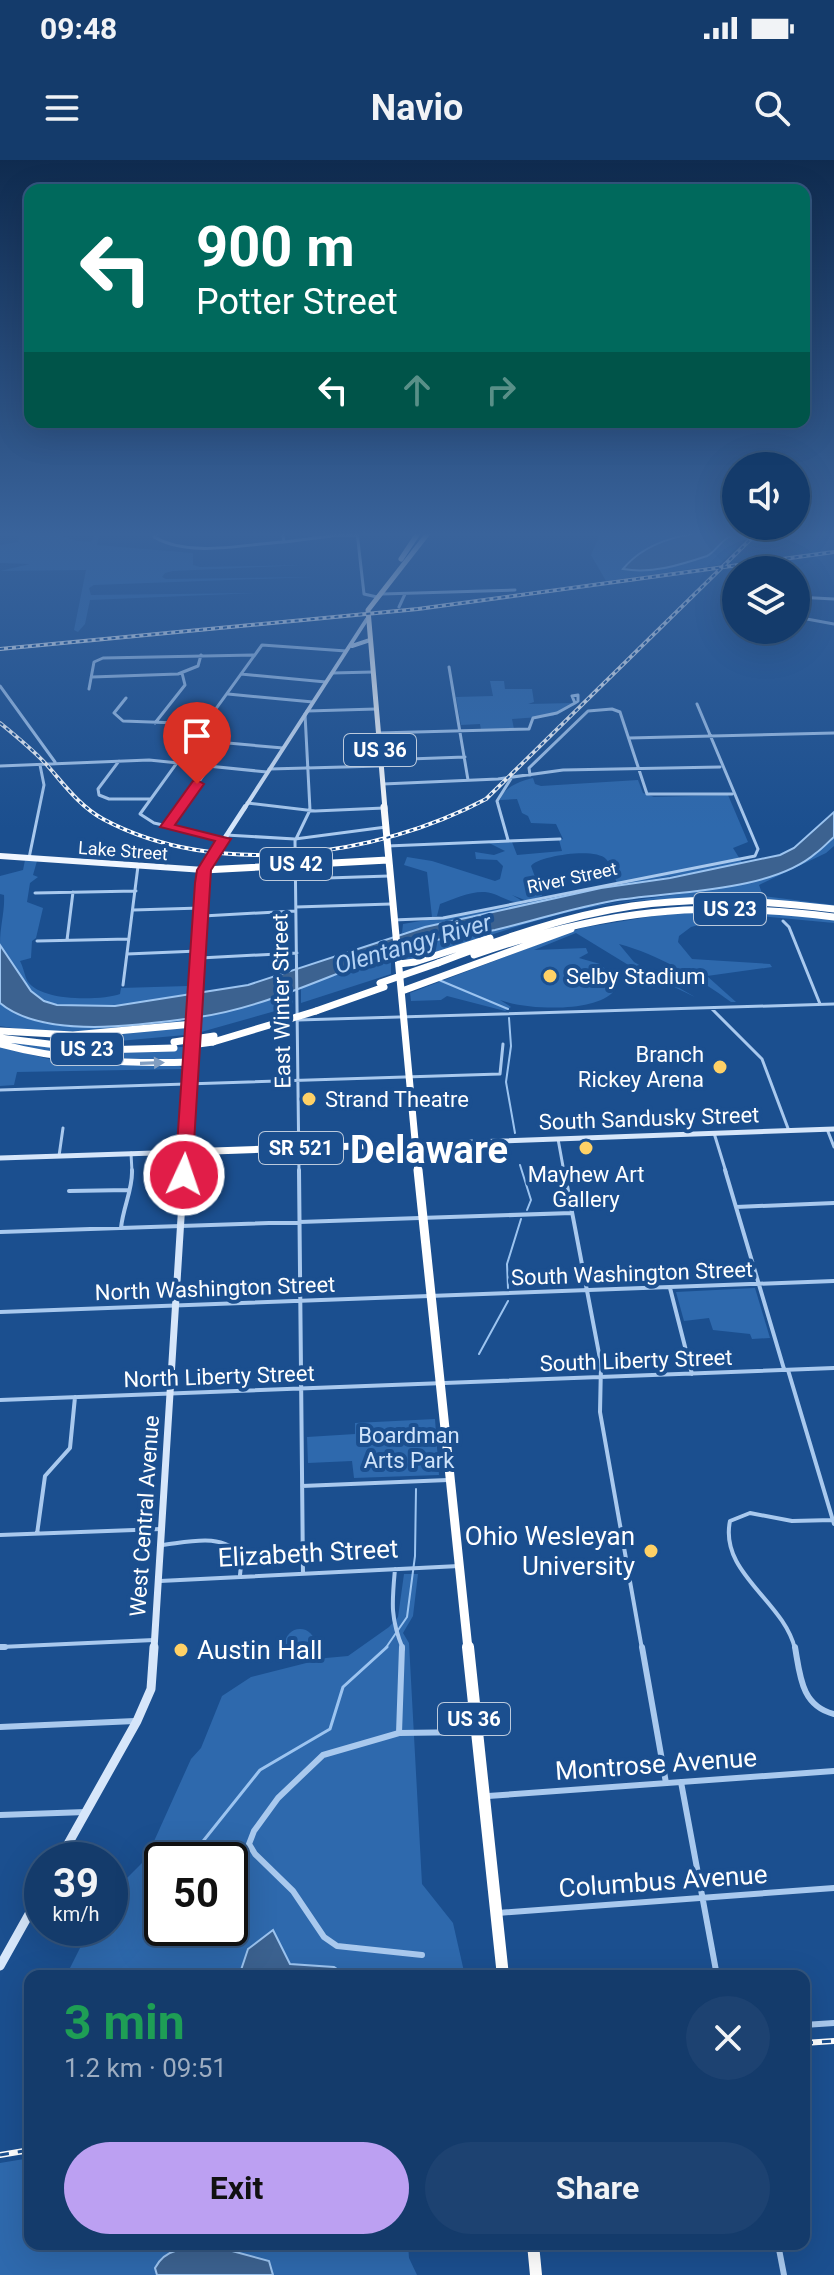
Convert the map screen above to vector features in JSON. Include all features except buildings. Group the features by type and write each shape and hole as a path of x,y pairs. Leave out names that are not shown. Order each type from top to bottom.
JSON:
{"highway":[{"name":"US 36","path":"369,631 391,904 430,1297 452,1480 481,1796 502,1970"},
{"name":"Lake Street","path":"204,870 388,860"},
{"path":"185,1152 204,870"},
{"name":"US 23","path":"0,1033 97,1050 174,1045 214,1039 283,1019 548,924 631,906 740,901 834,909"},
{"path":"399,964 423,960 543,921 590,910 631,906"},
{"name":"US 23","path":"438,965 548,930 626,915 729,909 834,917"},
{"path":"402,991 569,930 626,915"},
{"path":"0,1033 73,1035 193,1021"},
{"path":"0,1044 49,1058 86,1063 191,1062"},
{"name":"SR 521","path":"185,1152 416,1144"},
{"path":"534,2250 536,2275"}],"main road":[{"path":"204,870 359,631"},
{"path":"346,651 370,640"},
{"name":"Lake Street","path":"0,856 204,870"},
{"name":"South Sandusky Street","path":"416,1144 831,1129"},
{"path":"0,1158 185,1152"},
{"name":"West Central Avenue","path":"69,1842 149,1697 185,1152"},
{"path":"0,1966 24,1923"}],"street":[{"path":"142,812 264,644 346,651"},
{"path":"92,677 182,673 198,666 201,655"},
{"path":"89,689 94,662 103,658 254,655"},
{"path":"449,667 468,780"},
{"path":"332,673 373,672"},
{"path":"155,723 185,685 182,673"},
{"path":"241,674 326,682"},
{"path":"0,686 56,763"},
{"path":"228,694 313,702"},
{"path":"126,698 115,711 117,718 132,723 205,724"},
{"path":"378,733 525,729 532,727 531,720 554,717 573,704"},
{"path":"530,775 529,768 588,712 604,709 619,711 649,795 732,794 697,704"},
{"path":"306,713 376,709"},
{"name":"East Winter Street","path":"303,1574 295,839 310,810 306,713"},
{"path":"629,738 834,733"},
{"path":"194,740 283,748"},
{"path":"167,827 226,743"},
{"path":"0,766 119,761 177,762 268,770 465,757"},
{"path":"119,761 98,793 109,799 150,799"},
{"path":"29,858 44,785 40,765"},
{"path":"383,784 512,777 563,770 721,767"},
{"path":"508,841 497,801 512,777"},
{"name":"River Street","path":"393,920 451,916 522,904 550,895 722,865 755,856 758,849 732,794"},
{"path":"133,799 143,818 167,827 225,837 295,839 386,827"},
{"path":"247,803 310,810 385,808"},
{"path":"387,846 560,839"},
{"path":"123,985 138,866"},
{"path":"296,879 389,876"},
{"path":"35,893 136,891"},
{"path":"69,940 65,938 73,892"},
{"path":"133,910 200,912 391,904"},
{"path":"783,921 789,927 820,1004"},
{"path":"37,941 129,939"},
{"path":"127,954 297,953"},
{"path":"298,1020 834,1004"},
{"path":"711,1008 758,1054 789,1131"},
{"path":"0,1090 500,1074 503,1044"},
{"path":"59,1156 63,1128"},
{"path":"831,1129 834,1147"},
{"path":"714,1133 833,1522 784,1520 742,1513 730,1521 726,1535 735,1562 776,1608 790,1632 804,1691 819,1709 834,1714"},
{"path":"558,1139 602,1377 600,1412 666,1783"},
{"path":"121,1228 129,1190 133,1187 131,1153"},
{"path":"69,1191 129,1190"},
{"path":"736,1207 834,1203"},
{"path":"0,1232 572,1213"},
{"name":"South Washington Street","path":"430,1297 834,1281"},
{"path":"670,1288 692,1374"},
{"name":"North Washington Street","path":"0,1312 430,1297"},
{"name":"South Liberty Street","path":"439,1384 834,1368"},
{"name":"North Liberty Street","path":"0,1400 439,1384"},
{"path":"37,1534 45,1476 70,1448 75,1397"},
{"path":"302,1486 452,1480"},
{"path":"0,1535 161,1529"},
{"path":"160,1545 190,1543 206,1538 234,1547 242,1556 240,1577"},
{"name":"Elizabeth Street","path":"158,1581 460,1566"},
{"path":"395,1569 391,1612 393,1626 403,1649 399,1733"},
{"path":"0,1647 154,1640"},
{"path":"0,1727 137,1721"},
{"path":"422,1955 337,1946 324,1937 293,1891 255,1854 249,1844 254,1831 278,1798 316,1760 343,1747 399,1733 475,1731"},
{"name":"Montrose Avenue","path":"481,1796 834,1771"},
{"path":"681,1782 716,1970"},
{"path":"0,1815 86,1811"},
{"name":"Columbus Avenue","path":"495,1914 834,1888"},
{"path":"810,2025 834,2023"},
{"path":"779,2250 784,2275"}],"green space":[{"path":"490,681 504,681 505,689 532,689 534,702 528,704 574,703 553,716 512,719 514,729 481,730 480,724 461,725 456,697 493,696"},
{"path":"533,778 535,784 541,786 638,780 643,793 654,797 728,795 748,842 733,848 743,864 601,888 532,904 528,902 617,883 608,861 600,855 579,853 555,856 531,866 542,896 527,901 512,895 524,902 519,902 485,892 474,893 440,904 437,916 432,917 427,872 404,865 407,857 432,861 495,881 500,879 503,866 497,860 476,859 475,852 494,855 505,851 489,843 512,842 517,855 562,851 559,840 563,839 556,824 531,823 528,816 522,813 517,799 500,800 509,788"},
{"path":"834,837 834,846 826,853 759,885 763,896 834,907 695,900 618,903 558,915 411,961 406,959 404,949 570,909 702,891 758,879 794,866"},
{"path":"25,860 37,861 33,875 38,877 30,883 27,902 43,908 36,938 32,941 31,958 20,961 32,986 42,992 69,998 111,996 120,994 121,988 188,986 187,994 95,1008 59,1006 37,997 8,960 0,944 4,895 0,894 0,876 23,870"},
{"path":"525,903 529,905 402,933 403,924"},
{"path":"762,912 834,919 834,923 760,916 739,923 714,921 691,927 679,936 678,942 692,959 770,964 772,967 707,976 736,1002 731,1002 663,961 619,944 634,962 695,997 630,966 576,933 534,950 586,948 588,953 579,958 600,964 616,979 614,991 605,998 560,1008 500,1000 511,1007 505,1011 447,996 441,1000 411,1001 410,993 581,928 666,914"},
{"path":"391,954 391,974 301,1003 301,988"},
{"path":"292,991 293,1006 201,1032 200,1017"},
{"path":"0,1003 19,1015 63,1026 88,1027 184,1018 177,1024 45,1031 0,1026"},
{"path":"186,1028 185,1035 119,1041 54,1037"},
{"path":"0,1039 67,1050 184,1047 184,1059 90,1060 45,1053"},
{"path":"0,1047 69,1064 177,1064 183,1069 17,1072 14,1085 0,1086"},
{"path":"755,1288 770,1338 752,1339 750,1334 713,1330 709,1318 684,1321 676,1292"},
{"name":"Boardman Arts Park","path":"435,1419 439,1475 354,1478 352,1461 308,1463 307,1437 355,1434 355,1423"},
{"path":"404,1574 418,1574 413,1616 403,1633 409,1643 422,1884 453,1923 464,1970 69,1970 81,1946 128,1946 128,1877 144,1861 144,1946 248,1946 248,1842 154,1842 191,1759 201,1748 222,1696 251,1677 326,1658 348,1656 398,1617"},
{"path":"300,1629 310,1634 315,1644 310,1654 300,1659 290,1654 285,1644 290,1634"},
{"path":"24,2159 24,2250 408,2250 417,2275 273,2275 273,2272 155,2268 157,2275 0,2275 0,2163"}],"water":[{"name":"Olentangy River","path":"834,812 834,837 796,866 773,876 718,888 612,901 495,930 437,940 400,950 287,993 229,1011 151,1023 95,1027 42,1022 19,1015 0,1003 0,945 31,991 44,1001 57,1005 115,1006 248,985 425,927 601,888 670,878 780,855 794,848"},
{"path":"273,1930 290,1964 334,1967 338,1970 241,1970 248,1949"},
{"path":"228,2250 269,2261 273,2275 157,2275 155,2268 161,2260 175,2251"}],"waterway":[{"name":"Olentangy River","path":"420,943 422,957"},
{"path":"439,980 508,1009"},
{"path":"509,1018 511,1046 506,1082 515,1133"},
{"path":"520,1165 531,1200 527,1210"},
{"path":"508,1288 507,1264 521,1219"},
{"path":"479,1354 508,1301"},
{"path":"385,1649 407,1617 415,1556 416,1489"},
{"path":"202,1842 260,1770 330,1729 343,1687 385,1649"}],"railway":[{"path":"0,649 191,631"},
{"path":"0,723 41,758 86,808 147,838 195,850 245,855 296,854 347,847 443,819 486,799 657,631"},
{"path":"810,2043 834,2041"},
{"path":"0,2155 24,2151"}],"place":[{"name":"Selby Stadium","path":"550,976"},
{"name":"Branch Rickey Arena","path":"720,1067"},
{"name":"Strand Theatre","path":"309,1099"},
{"name":"Mayhew Art Gallery","path":"586,1148"},
{"name":"Ohio Wesleyan University","path":"651,1551"},
{"name":"Austin Hall","path":"181,1650"}],"district":[{"name":"Delaware","path":"429,1150"}],"route":[{"path":"184,1175 202,883 204,870 224,839 167,827 197,784"}]}
